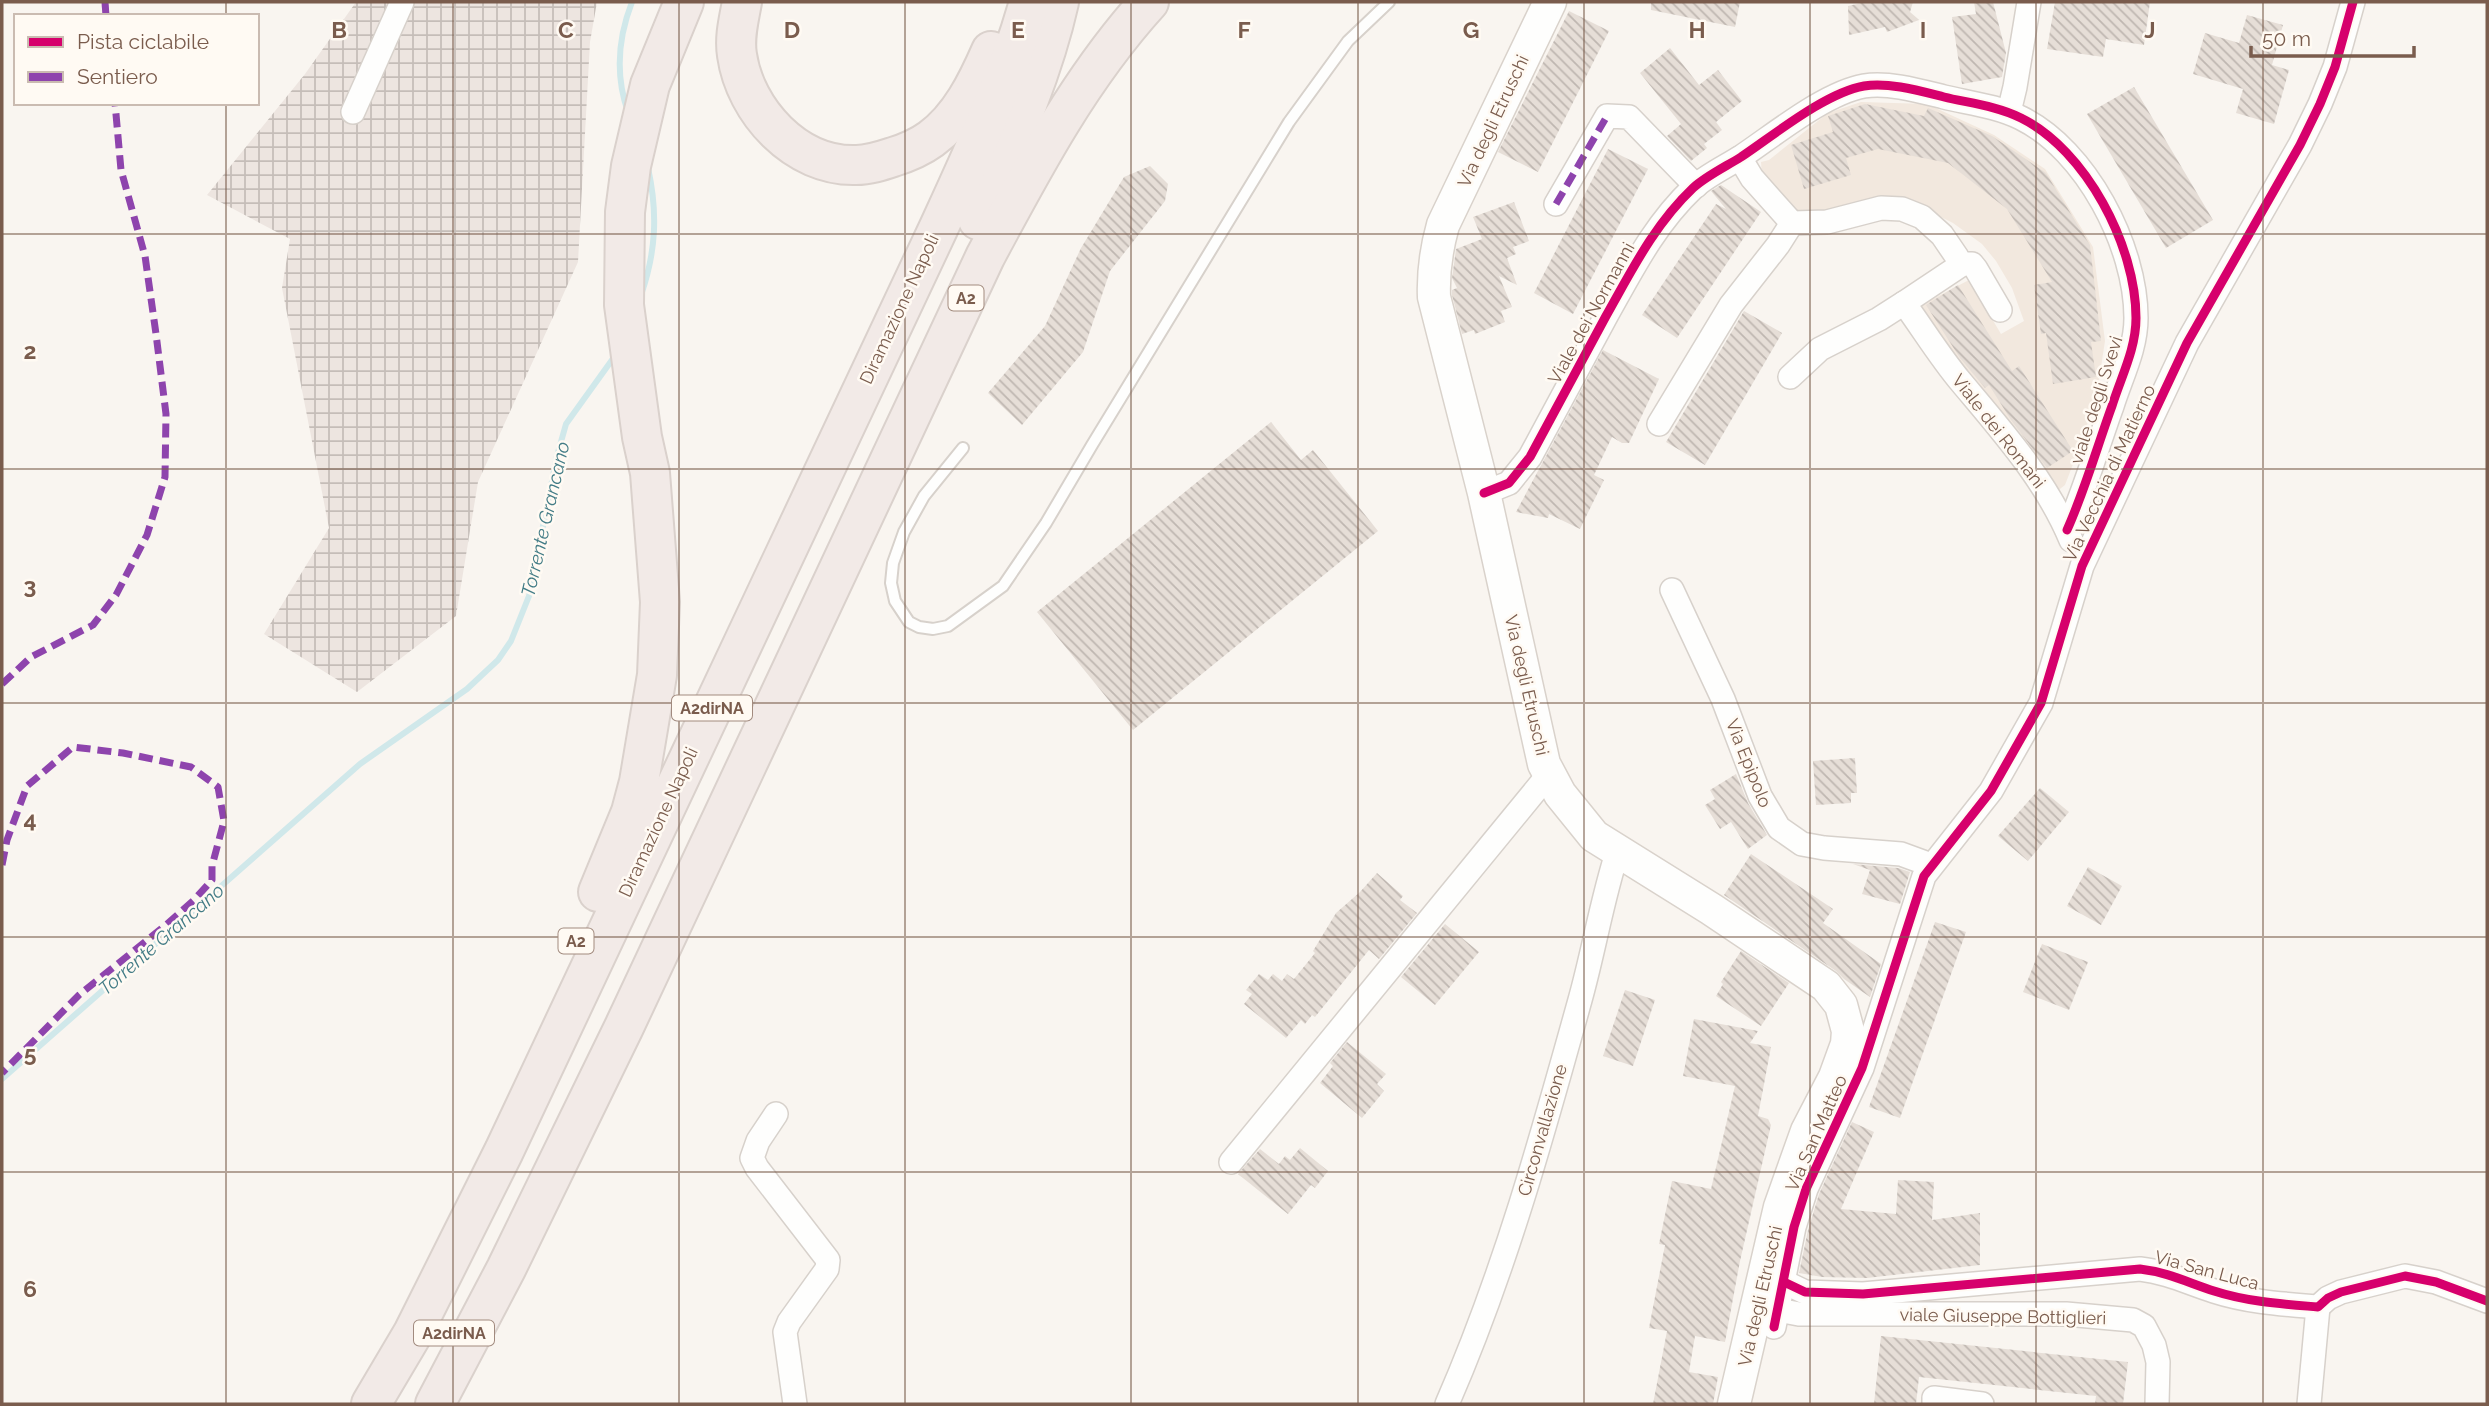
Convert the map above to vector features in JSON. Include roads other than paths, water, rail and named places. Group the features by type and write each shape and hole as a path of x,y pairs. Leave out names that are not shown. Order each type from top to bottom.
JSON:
{"highway":[{"name":"A2","path":"343,1404 390,1325 572,951 613,859 639,782 657,675 660,601 650,473 642,437 624,305 625,212 631,166 650,85 684,2"},
{"path":"739,16 736,52 742,79 754,104 771,127 788,141 825,161 858,166 915,149 932,139 950,121 976,86 1003,25 1010,2"},
{"name":"Diramazione Napoli","path":"371,1404 413,1333 509,1140 939,226 984,130 1029,2"},
{"name":"Diramazione Napoli","path":"416,1404 492,1261 607,1021 968,243 1014,140 1051,37 1059,2"},
{"name":"A2","path":"435,1404 506,1269 618,1039 985,257 1031,170 1066,113 1116,38 1149,2"}],"main road":[{"name":"Via degli Etruschi","path":"1549,2 1443,225 1433,271 1434,297 1484,493 1547,769 1560,794 1594,836 1826,986 1860,1033 1847,1044 1835,1077 1807,1131 1780,1207 1734,1404"}],"street":[{"path":"354,112 402,2"},
{"path":"2009,112 2029,2"},
{"name":"Via Vecchia di Matierno","path":"1860,1033 1924,876 1990,791 2041,703 2082,566 2187,343 2300,145 2320,104 2335,67 2353,2"},
{"name":"viale degli Svevi","path":"1740,158 1822,103 1865,86 1884,86 1931,94 2009,112 2045,132 2063,148 2085,174 2114,227 2129,267 2136,319 2130,358 2067,530"},
{"path":"1556,204 1607,116 1629,117 1696,186"},
{"path":"1740,158 1752,178 1792,223"},
{"name":"Viale dei Normanni","path":"1484,493 1508,483 1530,457 1655,230 1696,186 1740,158"},
{"path":"1792,223 1827,222 1881,208 1902,209 1931,224 1942,235 1959,264"},
{"path":"1659,424 1731,305 1792,223"},
{"path":"1790,377 1821,349 1879,319 1951,274 1959,264"},
{"path":"1959,264 1972,264 2000,310"},
{"name":"Viale dei Romani","path":"1904,303 1959,380 1986,411 2049,495 2082,566"},
{"name":"Via Epipolo","path":"1672,590 1723,699 1760,796 1779,828 1802,844 1900,854 1931,865"},
{"path":"1302,1052 1547,769"},
{"path":"1231,1162 1547,769"},
{"name":"Circonvallazione","path":"1447,1404 1490,1298 1517,1216 1581,997 1605,891 1618,850"},
{"name":"Via San Matteo","path":"1776,1319 1794,1227 1806,1189 1862,1068 1860,1033"},
{"path":"776,1114 758,1141 752,1158 828,1260 827,1269 789,1322 785,1332 795,1404"},
{"name":"Via San Luca","path":"1784,1282 1805,1292 1863,1294 2140,1269 2160,1271 2215,1292 2251,1301 2318,1307"},
{"path":"2309,1404 2318,1307 2328,1298 2341,1292 2406,1276 2436,1282 2487,1301"},
{"name":"viale Giuseppe Bottiglieri","path":"1776,1319 1799,1314 2066,1314 2133,1320 2144,1326 2154,1345 2158,1362 2157,1404"},
{"path":"1934,1404 1934,1398 1982,1404"}],"lane":[{"path":"963,448 923,496 904,532 894,564 891,583 895,601 909,622 919,627 933,629 948,626 1003,586 1046,523 1289,122 1348,41 1390,2"}],"waterway":[{"name":"Torrente Grancano","path":"628,112 621,84 620,57 632,2"},
{"name":"Torrente Grancano","path":"641,295 650,263 654,232 648,168"},
{"name":"Torrente Grancano","path":"2,1079 360,764 467,689 498,660 511,641 529,596 566,424 617,353"}]}
